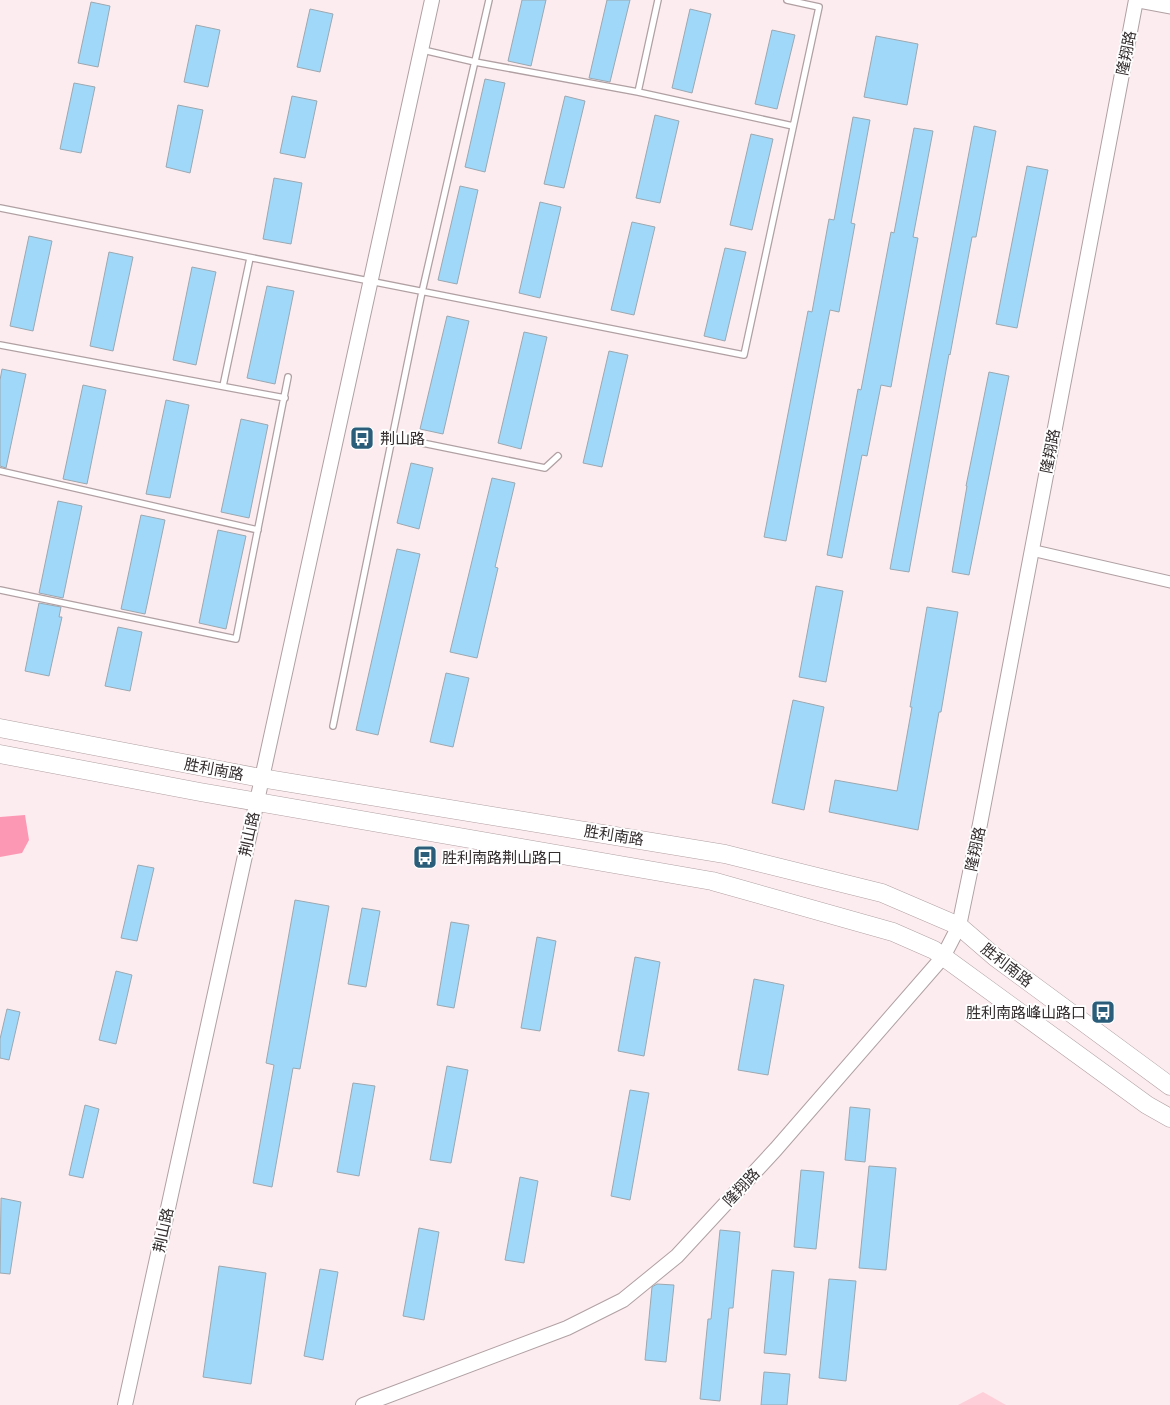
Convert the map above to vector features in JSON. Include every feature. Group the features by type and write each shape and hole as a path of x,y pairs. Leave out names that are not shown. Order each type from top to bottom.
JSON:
{"main road":[{"path":"1137,0 1170,6"},
{"name":"胜利南路","path":"0,728 261,778 726,854 882,893 959,926 995,958 1170,1086"},
{"name":"胜利南路","path":"0,754 256,802 712,881 893,932 934,950 1147,1105 1170,1118"}],"street":[{"name":"荆山路","path":"125,1405 432,0"},
{"name":"隆翔路","path":"363,1405 567,1328 624,1300 677,1256 776,1149 943,957 959,926 980,824 1137,0"},
{"path":"1031,550 1170,582"}],"lane":[{"path":"333,726 422,292 489,0"},
{"path":"638,92 658,0"},
{"path":"0,208 744,355 818,7 787,0"},
{"path":"420,49 475,62 638,92 792,126"},
{"path":"223,386 250,258"},
{"path":"0,345 285,398"},
{"path":"0,590 236,639 288,377"},
{"path":"393,437 546,468 558,456"},
{"path":"0,471 258,530"}],"shaded area":[{"path":"25,815 29,840 22,853 0,857 0,817"},
{"path":"983,1392 1006,1405 958,1405"}],"building":[{"path":"522,0 546,0 531,66 508,61"},
{"path":"607,0 630,0 610,82 589,78"},
{"path":"91,2 110,6 98,67 78,63"},
{"path":"310,9 333,14 320,72 297,67"},
{"path":"690,9 711,14 692,93 672,88"},
{"path":"196,25 220,30 208,87 184,82"},
{"path":"772,30 795,35 777,109 755,104"},
{"path":"876,36 918,44 907,105 864,97"},
{"path":"485,79 505,83 485,172 465,167"},
{"path":"74,83 95,87 81,153 60,149"},
{"path":"292,96 317,101 305,158 280,153"},
{"path":"565,96 585,101 564,188 544,184"},
{"path":"178,105 203,110 190,173 166,167"},
{"path":"655,115 679,121 660,203 636,198"},
{"path":"853,117 870,120 851,223 855,224 839,312 830,310 786,541 764,537 808,311 812,312 829,219 834,220"},
{"path":"974,126 996,131 976,237 972,237 909,572 890,569"},
{"path":"914,128 933,131 913,237 918,238 891,387 881,385 867,456 862,455 842,558 827,555 858,389 861,390 891,232 894,233"},
{"path":"751,134 773,139 752,230 730,225"},
{"path":"1027,166 1048,170 1017,328 996,324"},
{"path":"274,178 302,183 291,244 263,239"},
{"path":"460,186 478,190 457,284 438,280"},
{"path":"540,202 561,207 540,298 519,293"},
{"path":"632,222 655,227 634,315 611,310"},
{"path":"29,236 52,241 33,331 10,326"},
{"path":"725,248 746,252 725,341 704,336"},
{"path":"109,252 133,257 113,351 90,346"},
{"path":"192,267 216,272 196,365 173,360"},
{"path":"267,286 294,291 275,384 247,378"},
{"path":"447,316 469,321 443,434 420,429"},
{"path":"524,332 547,337 521,449 498,443"},
{"path":"609,351 628,355 602,467 583,463"},
{"path":"2,369 26,374 6,468 0,466 0,380"},
{"path":"989,372 1009,376 969,575 952,572 966,486"},
{"path":"83,385 106,390 87,484 63,479"},
{"path":"166,400 189,405 170,498 146,494"},
{"path":"241,419 268,425 249,518 221,512"},
{"path":"411,463 433,468 419,529 397,523"},
{"path":"492,478 515,483 495,567 498,568 477,658 450,652"},
{"path":"58,501 82,506 63,598 39,593"},
{"path":"141,515 165,520 145,614 121,609"},
{"path":"218,530 246,536 226,629 199,623"},
{"path":"397,549 420,554 378,735 356,730"},
{"path":"816,586 843,591 826,682 799,677"},
{"path":"39,603 61,607 59,617 62,617 49,676 25,671"},
{"path":"927,607 958,612 918,830 829,812 835,780 897,791"},
{"path":"118,627 142,632 130,691 105,686"},
{"path":"446,673 469,678 453,747 430,742"},
{"path":"793,700 824,707 804,810 772,803"},
{"path":"138,865 154,868 137,941 121,938"},
{"path":"295,900 329,906 300,1069 293,1068 272,1187 253,1183 274,1065 266,1063"},
{"path":"362,908 380,911 366,987 348,984"},
{"path":"451,922 469,925 454,1008 437,1005"},
{"path":"537,937 556,941 540,1031 521,1028"},
{"path":"635,957 660,962 644,1056 618,1051"},
{"path":"116,971 132,975 116,1044 99,1040"},
{"path":"754,979 784,985 768,1075 738,1070"},
{"path":"7,1009 20,1012 9,1060 0,1058 0,1039"},
{"path":"447,1066 468,1070 451,1163 430,1160"},
{"path":"353,1083 375,1086 359,1176 337,1172"},
{"path":"630,1090 649,1093 630,1200 611,1196"},
{"path":"85,1105 99,1109 83,1178 69,1175"},
{"path":"850,1107 870,1109 865,1162 845,1160"},
{"path":"869,1166 896,1168 886,1270 859,1268"},
{"path":"801,1170 824,1172 816,1249 794,1247"},
{"path":"520,1177 538,1181 524,1263 505,1260"},
{"path":"1,1198 21,1202 10,1274 0,1273"},
{"path":"419,1228 439,1232 424,1320 403,1316"},
{"path":"720,1230 740,1232 733,1308 729,1308 720,1401 700,1399 708,1319 711,1319"},
{"path":"219,1266 266,1273 251,1384 203,1377"},
{"path":"320,1269 338,1272 323,1360 304,1356"},
{"path":"772,1270 794,1272 786,1355 764,1353"},
{"path":"829,1279 856,1281 846,1381 819,1378"},
{"path":"657,1284 674,1285 666,1362 645,1360 652,1287"},
{"path":"764,1372 790,1374 787,1405 761,1405"}],"place":[{"name":"荆山路","path":"362,438"},
{"name":"胜利南路荆山路口","path":"425,857"},
{"name":"胜利南路峰山路口","path":"1103,1012"}]}
